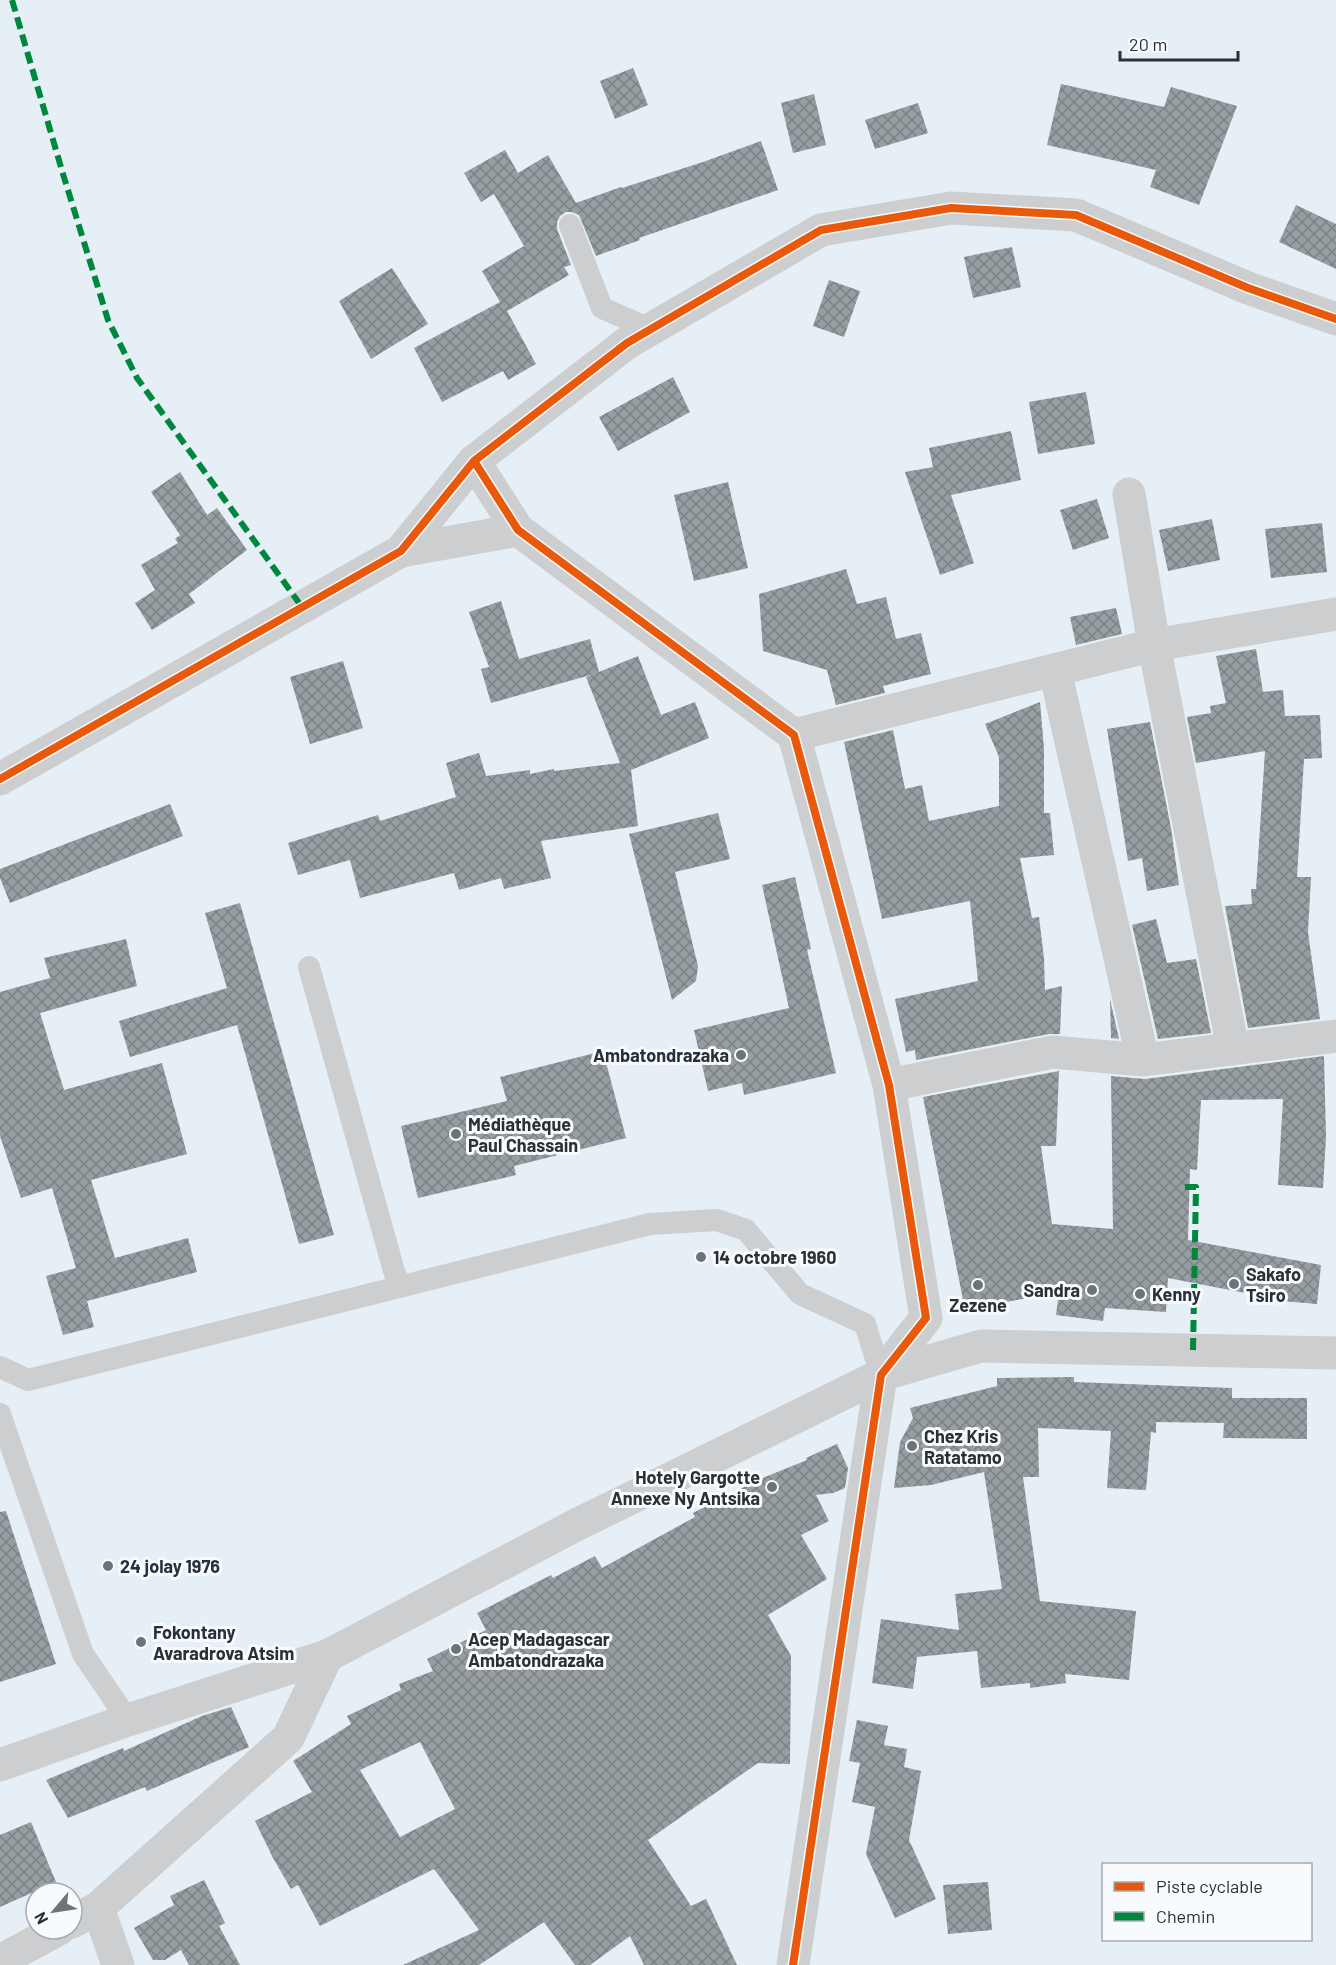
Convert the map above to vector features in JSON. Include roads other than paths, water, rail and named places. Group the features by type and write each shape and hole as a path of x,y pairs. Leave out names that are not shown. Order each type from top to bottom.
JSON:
{"street":[{"path":"401,551 474,461 627,343 821,230 951,208 1076,215 1248,288 1336,319"},
{"path":"474,461 518,530 794,735 889,1085 926,1318 881,1376 793,1965"},
{"path":"1129,494 1154,645 1233,1049"},
{"path":"0,779 401,551 518,530"},
{"path":"794,735 1154,645 1336,614"},
{"path":"1055,670 1143,1060"},
{"path":"889,1085 1053,1052 1143,1060 1336,1036"},
{"path":"0,1765 128,1720 327,1656 576,1525 881,1376 981,1346 1336,1353"},
{"path":"118,1965 85,1915 288,1738 327,1656"},
{"path":"0,1961 37,1941"}],"lane":[{"path":"570,225 602,308 650,329"},
{"path":"309,967 400,1286"},
{"path":"0,1367 28,1380 650,1224 717,1220 746,1230 800,1294 865,1324 881,1376"},
{"path":"0,1414 83,1654 128,1720"}],"place":[{"name":"Ambatondrazaka","path":"741,1055"},
{"name":"Médiathèque Paul Chassain","path":"456,1134"},
{"name":"14 octobre 1960","path":"701,1257"},
{"name":"Sakafo Tsiro","path":"1234,1284"},
{"name":"Zezene","path":"978,1285"},
{"name":"Sandra","path":"1092,1290"},
{"name":"Kenny","path":"1140,1294"},
{"name":"Chez Kris Ratatamo","path":"912,1446"},
{"name":"Hotely Gargotte Annexe Ny Antsika","path":"772,1487"},
{"name":"24 jolay 1976","path":"108,1566"},
{"name":"Fokontany Avaradrova Atsim","path":"141,1642"},
{"name":"Acep Madagascar Ambatondrazaka","path":"456,1649"}]}
